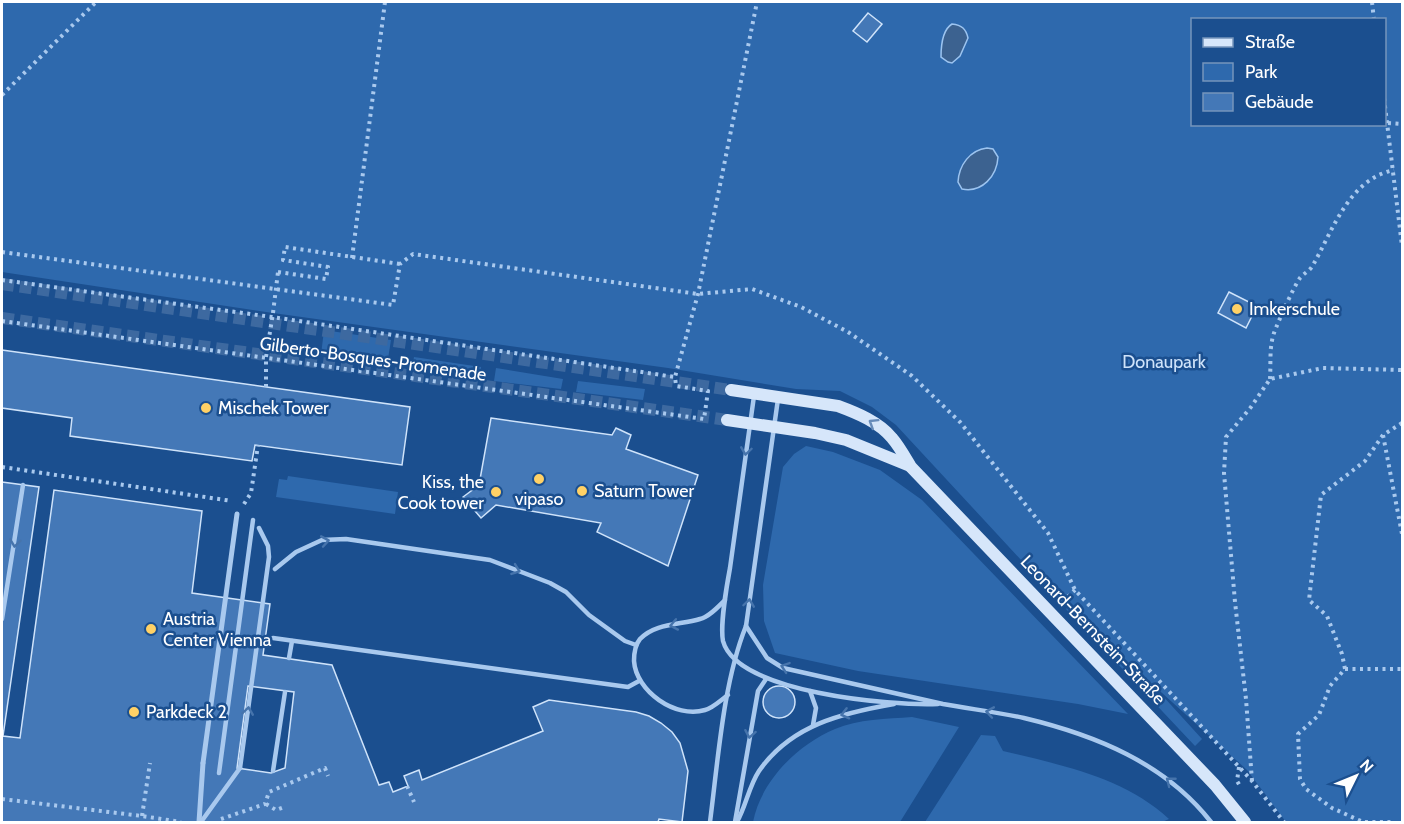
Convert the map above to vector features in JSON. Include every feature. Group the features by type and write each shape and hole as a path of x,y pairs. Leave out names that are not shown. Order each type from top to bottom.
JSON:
{"main road":[{"name":"Leonard-Bernstein-Straße","path":"731,390 838,406 868,419 892,437 911,466 1215,784 1245,822"},
{"name":"Leonard-Bernstein-Straße","path":"727,420 846,440 911,466"}],"street":[{"path":"200,822 203,763 237,514"}],"lane":[{"path":"754,393 725,600 723,639 727,650 735,660 766,679 810,691 903,703 944,704"},
{"path":"710,822 728,694 735,660 746,626 779,397"},
{"path":"2,619 23,485"},
{"path":"200,822 240,768 269,557 268,546 253,520 219,773"},
{"path":"275,569 296,552 322,540 346,539 490,560 550,583 566,592 589,615 625,641 636,645"},
{"path":"725,600 702,619 657,628 646,634 636,645 634,660 639,681 648,691 676,708 689,711 705,710 728,694"},
{"path":"746,626 767,658 783,668 944,704 1024,718 1071,731 1119,749 1154,769 1176,786 1211,822"},
{"path":"273,638 628,687 639,681"},
{"path":"289,658 292,641"},
{"path":"736,822 758,691 766,679"},
{"path":"810,691 816,708 813,725"},
{"path":"273,771 285,692"},
{"path":"736,822 758,772 795,735 829,718 903,703"}],"path":[{"path":"2,95 96,2"},
{"path":"352,258 385,2"},
{"path":"2,280 273,315 675,377 698,294 757,2"},
{"path":"1372,2 1374,18"},
{"path":"1386,110 1402,246"},
{"path":"1388,123 1402,124"},
{"path":"1252,781 1224,473 1226,437 1270,379 1274,333 1300,278 1312,267 1328,235 1352,197 1374,177 1394,170"},
{"path":"266,387 266,357 278,272 326,279 328,267 283,260 285,247 400,264"},
{"path":"2,252 393,305 400,264 413,254 698,294 752,289 801,307 848,332 912,376 960,422 1047,533 1075,590 1252,781 1284,822"},
{"name":"Gilberto-Bosques-Promenade","path":"2,321 704,419 708,391 676,386 675,377"},
{"path":"1270,379 1323,368 1402,370"},
{"path":"1345,669 1342,654 1327,616 1309,600 1321,495 1365,461 1383,435 1402,423"},
{"path":"1383,435 1402,534"},
{"path":"2,467 245,503 251,493 258,445"},
{"path":"1394,822 1363,822 1332,808 1306,789 1300,779 1298,734 1319,715 1330,686 1345,669 1402,669"},
{"path":"142,816 150,763"},
{"path":"265,804 269,792 325,768 328,776"},
{"path":"407,786 414,802"},
{"path":"2,799 181,822"},
{"path":"220,819 265,804 276,810 284,807"}],"green space":[{"name":"Donaupark","path":"2,2 1402,2 1402,822 1286,822 1247,770 1151,683 1202,739 1195,746 1066,609 1068,607 1048,589 896,425 872,407 840,391 796,389 668,368 273,313 2,272"},
{"path":"324,330 391,340 387,365 321,355"},
{"path":"414,357 481,367 480,377 412,369"},
{"path":"496,368 563,379 561,389 494,381"},
{"path":"578,381 645,389 643,400 576,392"},
{"path":"806,446 833,452 880,470 922,500 1128,714 1078,704 858,671 775,653 764,621 763,585 783,467 794,454"},
{"path":"288,476 398,492 395,514 276,497 279,479 287,480"},
{"path":"912,717 959,727 900,822 753,822 757,807 772,779 794,755 807,745 835,729 853,723"},
{"path":"981,735 995,736 1003,751 1091,774 1112,783 1151,805 1169,819 1162,822 925,822"}],"shaded area":[{"path":"952,24 963,28 968,38 960,56 952,63 941,57 944,34"},
{"path":"987,148 993,149 998,157 995,171 982,186 969,190 962,189 958,182 966,159 975,152"}],"building":[{"path":"868,13 882,24 867,42 853,31"},
{"name":"Imkerschule","path":"1229,292 1257,306 1246,328 1218,313"},
{"name":"Mischek Tower","path":"2,350 410,407 402,465 255,445 252,461 70,436 72,418 2,408"},
{"name":"Saturn Tower","path":"491,418 612,435 616,428 631,435 626,449 698,475 668,566 597,532 601,523 496,505 481,518 463,497 479,485"},
{"name":"Austria Center Vienna","path":"2,482 39,487 3,736 20,738 54,490 202,511 192,593 270,604 263,655 332,665 379,785 389,782 393,792 408,786 404,776 419,770 422,780 543,731 533,707 549,700 636,712 649,716 672,732 680,743 688,771 682,822 659,819 658,822 2,822","holes":["248,686 294,692 285,768 271,773 237,768"]},
{"path":"779,686 790,691 795,702 790,713 779,718 768,713 763,702 768,691"}],"tunnel":[{"path":"2,284 731,390"},
{"path":"2,318 727,420"}],"place":[{"name":"Imkerschule","path":"1237,309"},
{"name":"Mischek Tower","path":"206,408"},
{"name":"vipaso","path":"539,479"},
{"name":"Saturn Tower","path":"582,491"},
{"name":"Kiss, the Cook tower","path":"496,492"},
{"name":"Austria Center Vienna","path":"151,629"},
{"name":"Parkdeck 2","path":"134,712"}]}
